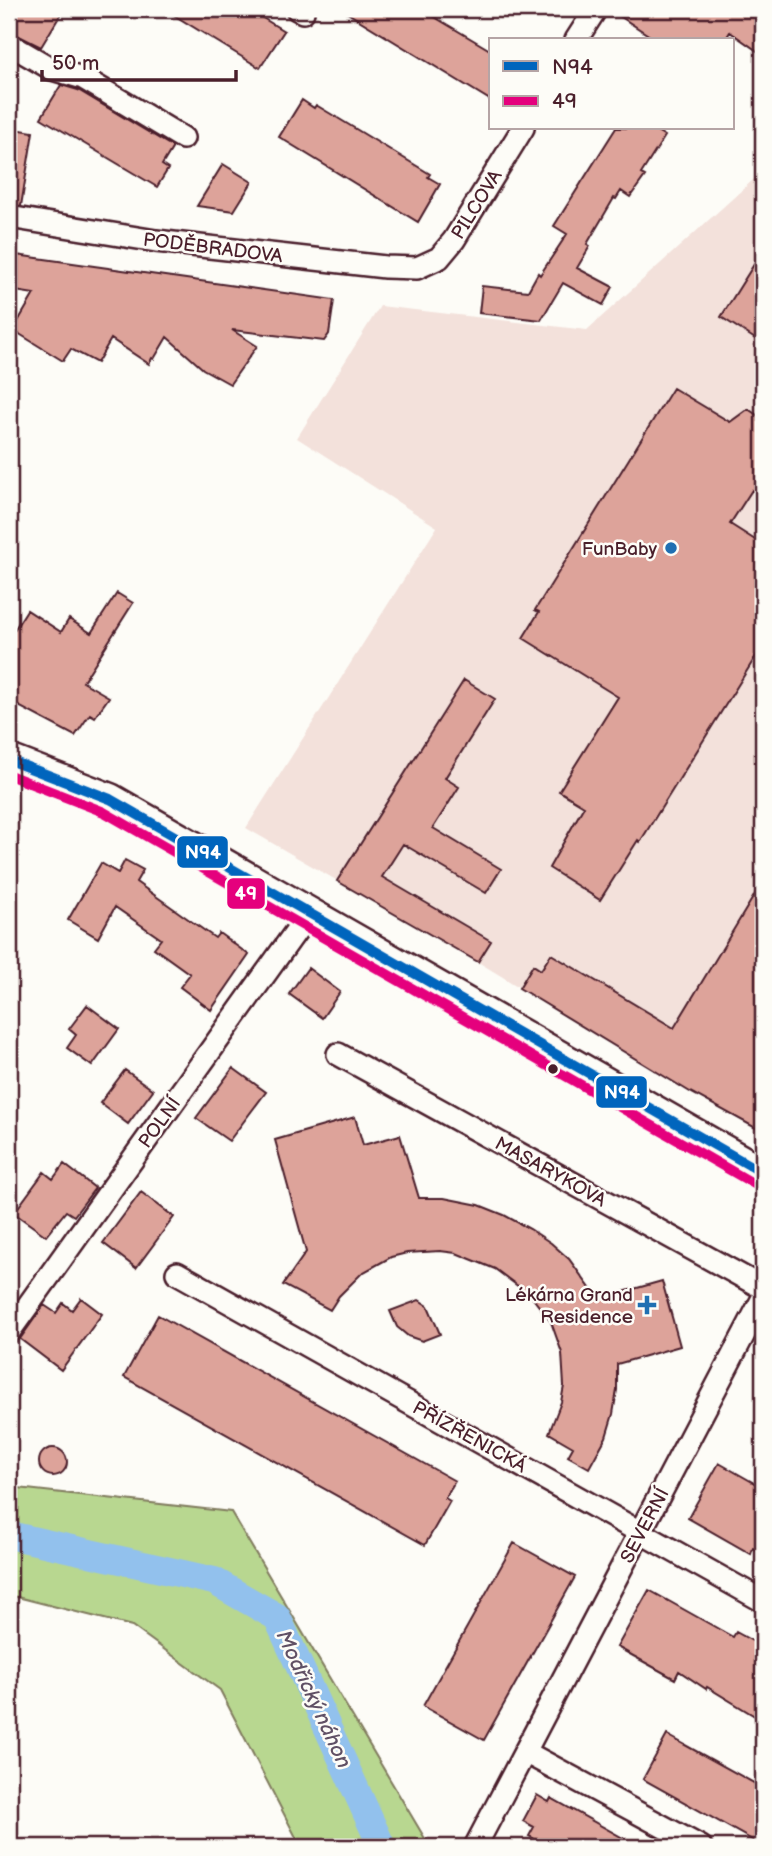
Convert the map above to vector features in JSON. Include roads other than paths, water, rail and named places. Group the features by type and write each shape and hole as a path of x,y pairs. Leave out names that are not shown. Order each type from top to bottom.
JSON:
{"street":[{"path":"577,38 596,9"},
{"path":"9,44 52,69 83,78 183,138"},
{"name":"PILCOVA","path":"417,268 439,258 454,240 522,130"},
{"name":"PODĚBRADOVA","path":"9,217 156,241 385,267 417,268"},
{"path":"9,760 110,799 763,1173"},
{"name":"POLNÍ","path":"9,1332 309,913"},
{"name":"MASARYKOVA","path":"338,1054 763,1288"},
{"name":"PŘÍZŘENICKÁ","path":"177,1273 763,1601"},
{"name":"SEVERNÍ","path":"475,1847 763,1298"},
{"path":"525,1752 701,1847"}],"waterway":[{"name":"Modřický náhon","path":"9,1535 214,1581 277,1617 382,1847"}],"place":[{"name":"FunBaby","path":"671,548"},
{"name":"Lékárna Grand Residence","path":"647,1305"}]}
